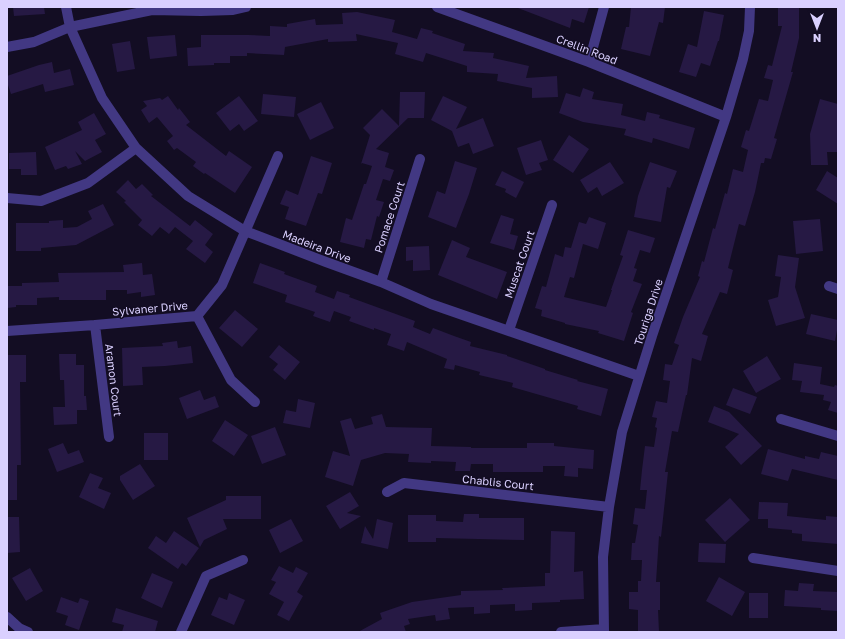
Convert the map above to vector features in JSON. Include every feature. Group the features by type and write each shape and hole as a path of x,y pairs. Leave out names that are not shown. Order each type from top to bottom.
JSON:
{"street":[{"name":"Madeira Drive","path":"66,7 70,27 102,98 136,148 188,196 245,231 381,282 431,304 639,376"},
{"path":"7,47 34,42 70,27 152,10 207,11 233,10 246,7"},
{"name":"Crellin Road","path":"437,7 588,62 726,117"},
{"path":"588,62 604,7"},
{"name":"Touriga Drive","path":"604,630 603,557 609,507 622,432 639,376 726,117 743,59 748,31 750,7"},
{"path":"7,198 41,201 55,196 88,183 136,148"},
{"name":"Sylvaner Drive","path":"7,331 95,326 197,316 222,285 278,156"},
{"name":"Pomace Court","path":"381,282 420,159"},
{"name":"Muscat Court","path":"509,330 552,205"},
{"path":"197,316 231,380 255,402"},
{"name":"Aramon Court","path":"95,326 109,437"},
{"path":"782,419 838,436"},
{"name":"Chablis Court","path":"387,492 404,483 609,507"},
{"path":"753,558 838,571"},
{"path":"181,632 206,576 243,560"},
{"path":"7,617 19,628 28,632"},
{"path":"561,632 604,630"}],"building":[{"path":"13,7 44,7 45,14 14,16"},
{"path":"518,7 589,7 584,23 572,19 570,28"},
{"path":"631,7 665,7 663,23 659,22 650,56 621,49 626,27 629,27"},
{"path":"778,7 799,7 799,38 791,72 793,72 774,138 777,139 771,159 765,158 764,163 761,163 755,192 745,226 739,224 728,268 733,270 727,294 720,292 702,334 708,336 701,361 692,358 687,395 678,432 672,431 665,472 668,472 661,537 659,536 656,582 660,582 660,610 658,610 659,632 638,632 638,610 629,609 629,592 638,592 638,581 641,581 642,560 631,560 632,543 635,543 638,525 633,524 635,508 645,509 647,490 640,490 645,446 654,447 657,418 652,417 656,401 667,403 670,381 663,380 665,364 672,365 679,345 674,343 700,277 698,276 702,261 704,262 713,228 715,229 725,193 727,194 733,169 743,172 748,150 741,147 746,130 749,131 759,99 768,101 773,80 764,78 768,65 772,66 782,26 778,26"},
{"path":"704,11 724,15 719,41 710,66 701,63 696,77 679,72 688,44 697,47"},
{"path":"357,12 395,20 392,32 417,39 421,28 433,31 432,33 465,44 463,51 494,53 493,58 529,66 526,78 557,76 558,97 532,98 532,88 497,81 498,74 467,72 467,66 426,53 423,62 395,54 398,43 356,34 357,41 328,42 328,39 285,47 284,55 247,53 247,56 230,56 230,63 188,66 187,48 201,47 201,35 270,36 270,26 287,27 287,24 315,19 316,25 343,24 342,13"},
{"path":"175,35 177,56 150,59 147,37"},
{"path":"130,41 135,69 117,72 112,44"},
{"path":"52,62 54,73 70,69 74,85 45,92 43,84 11,94 7,82 7,76"},
{"path":"583,88 594,92 592,99 623,104 621,115 645,121 647,112 660,115 659,118 695,128 689,149 653,138 652,143 624,135 626,129 583,122 559,113 566,93 580,97"},
{"path":"400,92 425,92 424,118 408,118 376,149 389,153 385,167 394,170 390,181 383,179 376,200 384,202 379,217 377,216 371,240 366,239 364,248 340,242 346,218 352,220 364,184 366,184 372,166 361,164 370,135 363,128 382,109 399,126"},
{"path":"263,94 296,97 294,117 261,114"},
{"path":"168,96 178,110 179,108 190,122 186,125 226,156 229,151 252,167 235,193 193,166 196,162 177,148 174,150 167,141 173,136 157,117 149,123 141,110 147,106 143,101 160,98 162,100"},
{"path":"239,96 258,121 244,131 239,124 230,131 216,113"},
{"path":"443,96 467,107 456,129 483,118 494,146 473,154 469,143 458,147 452,131 431,120"},
{"path":"820,99 838,104 838,152 827,152 828,165 811,165 810,134"},
{"path":"321,102 334,128 310,140 297,114"},
{"path":"94,113 106,134 95,140 102,152 85,161 75,151 82,164 68,169 66,166 55,170 45,147 82,130 78,122"},
{"path":"569,135 589,149 573,173 553,160"},
{"path":"541,140 548,160 539,163 542,170 526,175 517,148"},
{"path":"36,152 37,175 21,175 21,169 9,169 9,153"},
{"path":"311,156 332,163 322,194 318,193 306,226 285,219 289,207 280,204 286,190 298,195"},
{"path":"455,161 477,168 456,228 428,217 437,191 445,194"},
{"path":"610,162 624,183 602,196 597,187 588,193 580,180"},
{"path":"650,162 677,171 670,188 667,187 661,222 634,217 638,196"},
{"path":"502,171 524,182 516,198 505,192 506,189 495,185"},
{"path":"827,171 838,178 838,204 816,190"},
{"path":"128,180 136,189 142,184 153,195 151,196 190,226 195,220 213,234 205,245 213,252 205,263 186,249 193,241 175,227 169,234 160,227 152,236 138,225 142,220 124,202 126,201 116,192"},
{"path":"103,204 114,225 76,245 41,248 41,251 16,251 16,223 49,223 49,221 63,220 63,228 77,227 92,219 88,211"},
{"path":"501,215 514,219 510,234 518,236 514,250 490,243"},
{"path":"589,217 606,223 598,249 583,244 574,278 570,277 564,297 606,307 623,256 620,255 628,230 655,238 650,253 640,250 634,268 637,269 633,281 642,284 631,312 633,313 624,341 598,333 599,331 565,324 541,316 542,310 535,308 542,286 546,287 555,254 563,257 565,247 571,248 579,222 586,224"},
{"path":"820,219 823,251 796,254 793,221"},
{"path":"452,240 470,248 466,257 507,272 497,299 438,275"},
{"path":"429,246 430,270 413,271 413,260 406,261 406,247"},
{"path":"778,255 799,258 795,287 805,318 776,326 768,300 778,297 781,277 775,276"},
{"path":"142,263 143,275 152,274 155,295 141,297 141,292 127,294 127,290 106,290 106,300 59,300 59,297 37,298 37,305 16,305 16,307 7,308 7,286 22,286 22,283 59,282 58,273 124,272 123,265"},
{"path":"260,263 285,272 284,274 317,286 315,292 334,299 337,291 350,295 349,297 415,321 413,327 430,334 433,328 471,342 470,346 507,355 545,370 578,380 577,381 608,389 601,416 577,409 578,406 512,387 513,383 479,375 480,372 455,365 454,370 444,368 447,359 407,342 404,351 387,345 391,334 374,328 374,330 349,321 351,317 334,311 330,322 313,316 315,312 285,302 287,295 253,283"},
{"path":"235,310 258,329 242,347 219,328"},
{"path":"811,314 838,320 835,341 806,334"},
{"path":"177,341 178,348 191,346 193,363 142,367 143,385 123,386 122,348 163,346 162,343"},
{"path":"279,345 300,362 285,380 273,370 278,364 269,357"},
{"path":"59,354 76,354 76,365 84,365 84,396 86,396 87,410 77,410 77,424 54,425 53,407 65,407 64,380 60,380"},
{"path":"7,355 26,355 26,382 20,382 21,465 17,465 17,500 7,500"},
{"path":"767,356 781,379 756,393 743,371"},
{"path":"794,363 822,367 820,384 834,387 835,385 838,386 838,413 828,410 831,402 823,400 824,395 800,392 802,381 792,380"},
{"path":"733,388 757,397 750,414 726,405"},
{"path":"200,390 204,400 215,396 219,407 187,419 179,398"},
{"path":"298,399 315,403 310,428 283,423 286,410 296,412"},
{"path":"714,406 729,412 762,446 741,465 725,447 739,434 708,422"},
{"path":"382,414 386,427 432,428 431,446 527,448 527,443 554,443 554,446 594,450 593,469 578,468 578,477 564,476 565,466 543,466 543,472 493,472 493,464 471,464 470,471 455,471 456,462 408,462 409,454 385,453 361,460 353,486 325,477 333,451 350,456 340,421 351,418 355,429 373,424 371,417"},
{"path":"225,420 248,435 234,456 212,441"},
{"path":"275,427 286,455 262,464 251,436"},
{"path":"144,433 168,433 168,460 144,460"},
{"path":"63,443 68,454 79,450 84,462 57,472 48,449"},
{"path":"768,449 805,459 805,456 819,459 821,452 838,456 838,480 792,469 788,481 761,474"},
{"path":"140,464 155,486 133,500 120,480 120,476"},
{"path":"90,473 103,478 98,488 111,493 104,509 79,497"},
{"path":"350,492 359,506 347,513 361,516 340,529 326,506"},
{"path":"226,496 261,496 261,519 223,519 227,529 204,540 200,547 187,518 226,500"},
{"path":"730,498 750,520 725,542 705,520"},
{"path":"759,502 788,503 787,516 826,520 826,516 838,517 838,544 802,541 802,534 792,533 792,530 768,528 768,519 758,519"},
{"path":"464,514 479,514 479,518 524,518 524,540 436,538 436,542 408,542 408,515 436,515 436,521 463,522"},
{"path":"7,517 19,517 20,552 7,553"},
{"path":"291,519 303,541 280,553 269,530"},
{"path":"377,519 393,523 388,549 361,543 365,526 373,539"},
{"path":"174,531 199,548 186,566 182,563 178,569 148,548 156,536 166,543"},
{"path":"551,531 575,532 574,572 583,571 584,599 532,603 532,610 515,611 515,604 490,605 490,613 474,614 474,607 448,608 450,619 436,621 435,615 408,619 410,624 404,626 406,632 358,632 382,619 380,613 412,602 461,595 461,591 503,590 502,588 545,586 545,573 550,573"},
{"path":"699,543 726,544 725,563 698,562"},
{"path":"279,566 293,573 296,567 308,573 297,592 303,596 289,621 277,615 284,602 269,594 276,582 271,580"},
{"path":"30,568 43,591 26,601 12,578"},
{"path":"152,573 173,582 162,608 141,598"},
{"path":"719,577 745,592 732,616 706,601"},
{"path":"799,583 814,584 813,591 838,592 838,611 821,610 821,608 784,606 785,590 798,591"},
{"path":"229,593 245,600 234,625 211,615 219,597 227,600"},
{"path":"749,593 768,593 768,618 749,618"},
{"path":"61,597 78,603 80,598 89,601 79,630 65,625 68,616 56,612"},
{"path":"116,608 158,621 155,632 122,632 124,625 112,622"}]}
